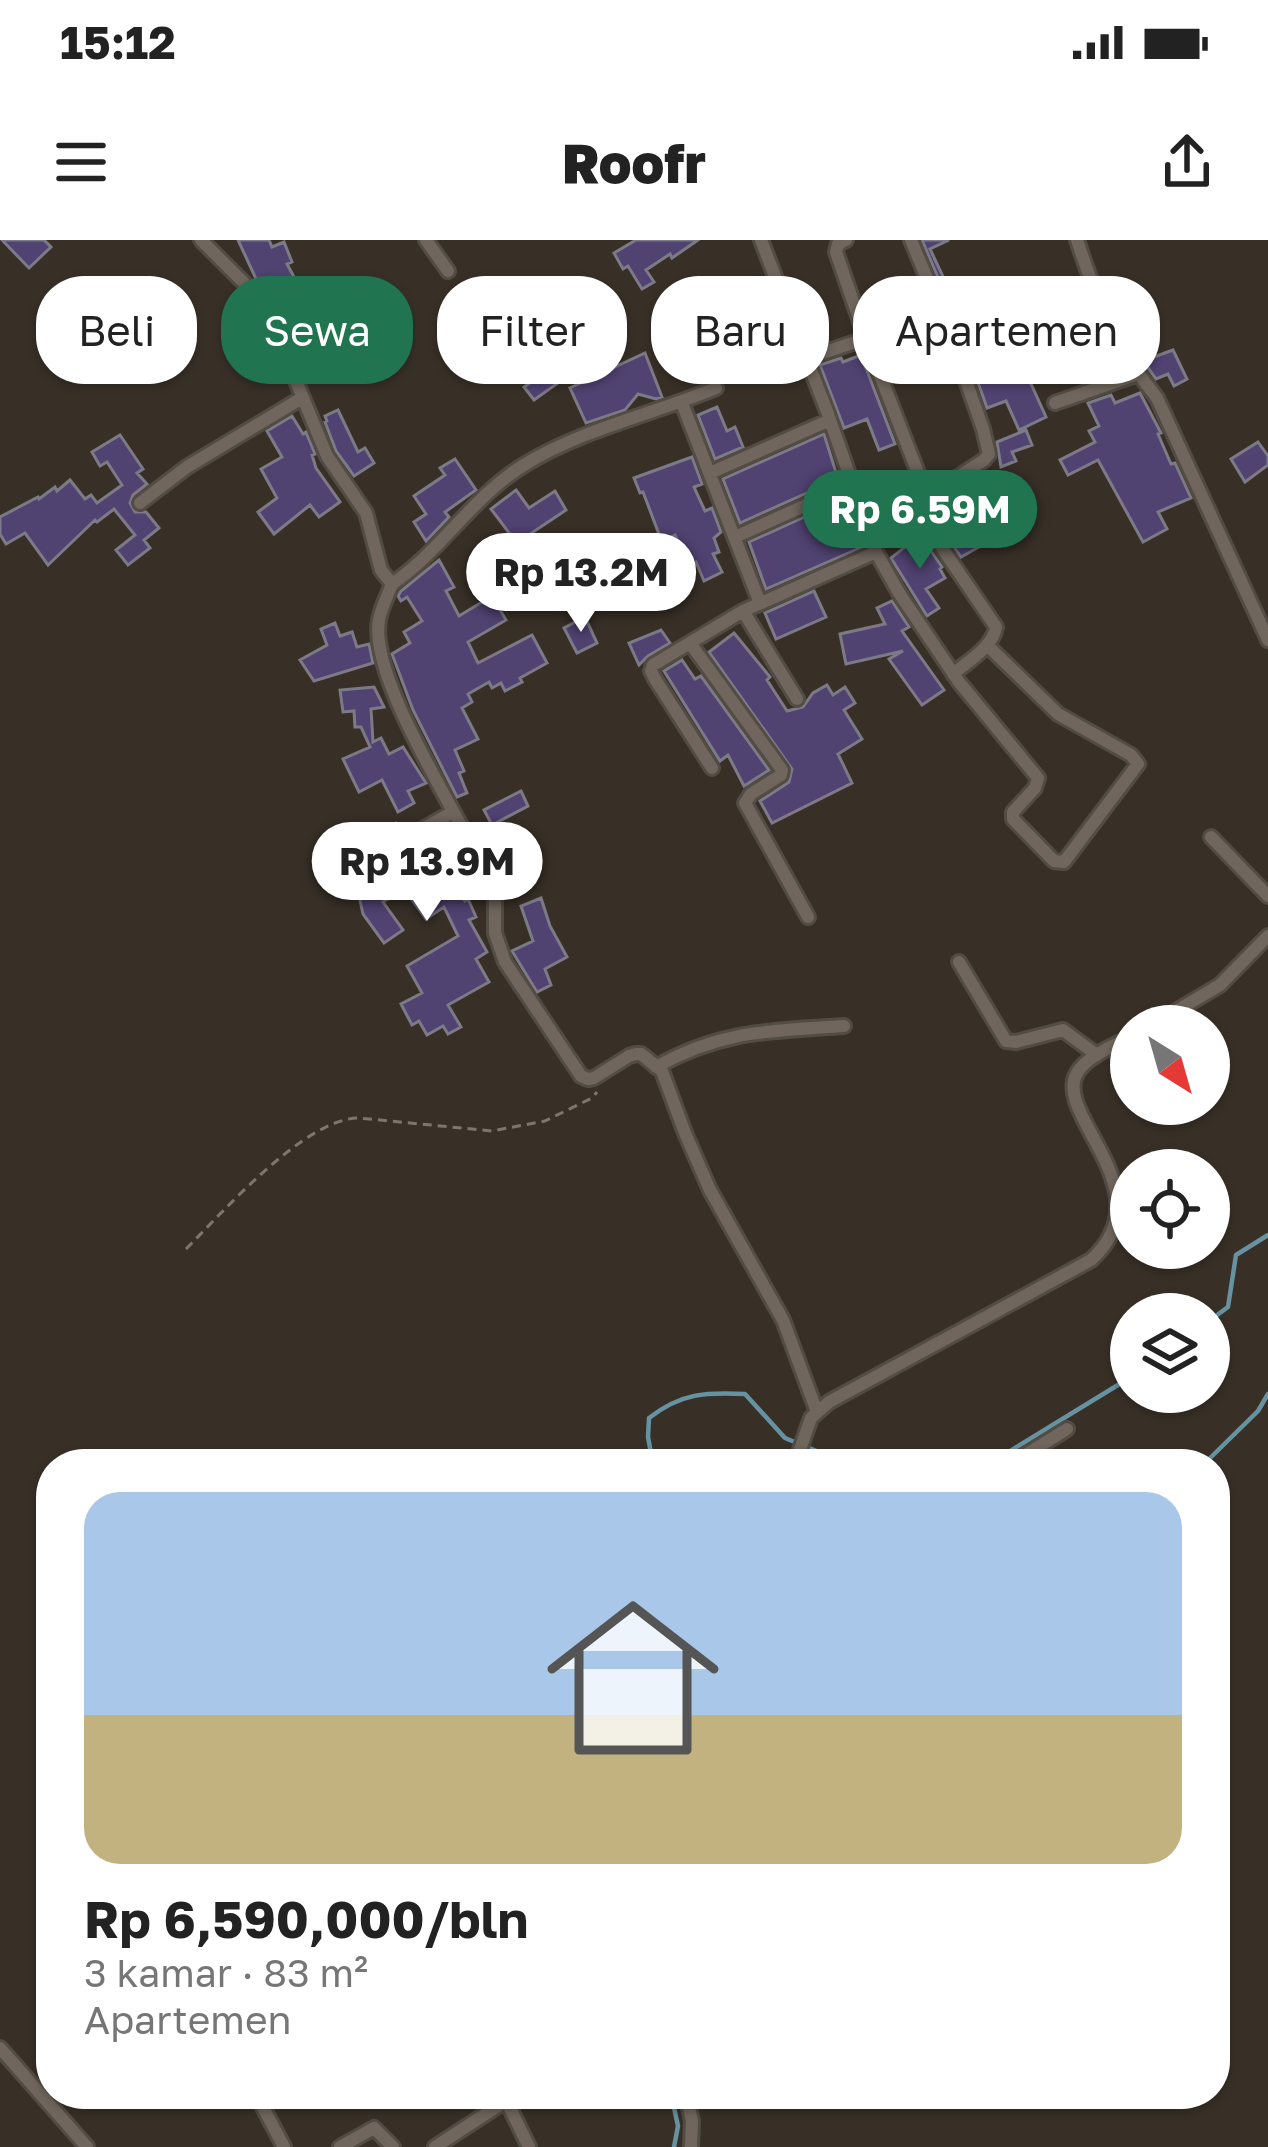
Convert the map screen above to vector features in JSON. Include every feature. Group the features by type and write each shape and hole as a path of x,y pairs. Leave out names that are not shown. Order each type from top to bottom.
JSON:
{"street":[{"path":"201,240 254,293 277,335 327,456 366,513 381,570 392,584"},
{"path":"426,240 448,271"},
{"path":"761,240 775,276"},
{"path":"846,240 836,252 853,301"},
{"path":"911,240 926,276"},
{"path":"1077,240 1090,276"},
{"path":"817,384 876,552 953,674 1037,778 1013,819 1054,861 1064,862 1138,764 1132,754 1058,714 987,645"},
{"path":"884,384 928,496"},
{"path":"868,528 984,460 989,448 966,384"},
{"path":"1055,403 1109,384"},
{"path":"1146,384 1157,398 1268,640"},
{"path":"716,388 525,464 486,494 392,584 379,621 380,643 408,724 491,885 494,933 505,962 584,1078 594,1078 636,1054 667,1078 710,1190 783,1320 817,1412"},
{"path":"140,503 187,467 302,398"},
{"path":"682,403 760,603"},
{"path":"710,473 830,419"},
{"path":"734,537 853,484"},
{"path":"912,505 997,632 953,674"},
{"path":"712,767 651,671 652,665 743,611 876,552"},
{"path":"743,611 797,699"},
{"path":"690,644 780,766 781,775 745,803 808,917"},
{"path":"410,836 453,812"},
{"path":"1211,837 1268,896"},
{"path":"1186,1005 1220,985 1268,936"},
{"path":"959,962 1006,1041 1063,1030 1097,1055"},
{"path":"656,1067 721,1038 844,1026"},
{"path":"800,1449 817,1412 851,1388 986,1319 1102,1251 1117,1218 1116,1191 1073,1085 1078,1072 1110,1048"},
{"path":"1035,1449 1066,1429"},
{"path":"0,2048 36,2089"},
{"path":"54,2109 87,2147"},
{"path":"264,2109 284,2147"},
{"path":"435,2147 493,2109"},
{"path":"510,2109 529,2147"},
{"path":"689,2109 691,2147"},
{"path":"340,2147 374,2128 393,2147"}],"path":[{"path":"186,1250 277,1159 337,1121 358,1118 492,1131 544,1121 592,1099 597,1093 594,1078"}],"building":[{"path":"2,240 44,240 51,247 29,268"},
{"path":"238,240 269,240 272,247 284,242 293,276 255,276"},
{"path":"636,240 698,240 646,270 651,284 642,289 614,253"},
{"path":"922,240 949,240 930,249 943,276 937,276"},
{"path":"1173,350 1187,379 1174,386 1168,374 1160,377 1160,355"},
{"path":"645,353 651,384 657,384 662,397 638,394 625,410 586,423 570,388 627,384 627,361"},
{"path":"841,358 843,362 853,358 853,384 872,384 895,444 879,450 867,419 844,428 827,384 829,362"},
{"path":"528,384 557,384 534,400 524,387"},
{"path":"979,384 1031,384 1046,417 1019,430 1006,401 987,408"},
{"path":"1140,393 1191,498 1158,512 1167,529 1143,542 1098,460 1068,475 1060,460 1095,442 1089,431 1099,426 1088,403 1111,395 1115,403"},
{"path":"717,407 727,431 735,427 743,447 715,459 698,415"},
{"path":"338,410 358,452 365,448 374,463 354,476 336,451 325,422 325,416"},
{"path":"292,416 306,432 316,468 340,502 319,517 310,505 274,534 258,512 277,498 261,469 282,457 267,431"},
{"path":"1026,430 1032,445 1012,452 1016,461 1001,467 997,442"},
{"path":"824,434 838,479 740,523 723,479"},
{"path":"120,435 143,469 137,473 147,484 130,503 135,512 146,512 159,528 144,540 150,548 128,565 116,550 135,535 114,509 95,520 48,565 25,533 6,544 0,534 0,517 55,487 57,491 70,480 85,499 91,495 97,503 122,485 107,462 100,466 92,452"},
{"path":"1258,442 1268,465 1245,482 1231,459"},
{"path":"692,457 702,484 694,487 705,511 712,508 721,532 714,538 719,552 713,554 722,572 704,581 696,562 689,565 675,535 662,542 634,478"},
{"path":"455,459 476,490 445,512 449,517 426,541 414,522 426,514 414,496 445,475 440,468"},
{"path":"516,490 529,508 555,491 566,510 527,536 547,563 564,554 579,582 538,606 529,591 520,596 510,579 517,574 502,553 516,542 491,509"},
{"path":"982,491 992,509 966,522 979,547 961,557 930,512"},
{"path":"844,499 862,547 766,589 749,542"},
{"path":"920,535 945,578 926,589 939,608 927,616 891,558"},
{"path":"439,560 454,587 446,591 459,616 492,596 506,620 468,642 478,663 532,635 547,663 505,691 501,683 492,688 489,682 468,694 472,702 462,708 478,739 455,750 467,793 457,797 413,710 392,654 410,643 404,632 422,621 407,597 401,601 398,596"},
{"path":"814,591 826,617 776,639 765,613"},
{"path":"892,601 909,627 902,631 944,690 922,705 889,659 903,651 846,664 840,634 885,624 877,608"},
{"path":"585,617 597,643 577,653 564,628"},
{"path":"335,623 340,636 352,632 357,647 369,644 373,663 314,681 300,660 327,645 321,629"},
{"path":"661,630 670,643 639,665 629,643"},
{"path":"734,633 770,677 767,680 787,711 803,707 827,685 833,695 845,687 855,703 844,710 862,739 838,754 852,783 772,823 760,801 789,782 792,769 709,652"},
{"path":"682,660 695,679 701,676 769,770 744,786 728,755 720,761 664,671"},
{"path":"374,687 384,707 371,709 373,742 381,738 389,754 403,747 426,783 408,791 414,803 398,812 382,780 359,792 343,759 370,747 361,727 355,727 354,711 343,712 340,690"},
{"path":"521,791 528,806 492,825 484,810"},
{"path":"396,823 402,842 413,850 441,832 457,858 442,868 468,899 476,917 469,920 487,952 476,959 489,982 448,1005 461,1027 448,1034 443,1026 427,1035 419,1021 412,1025 401,1004 422,993 407,966 458,936 444,907 426,919 404,889 383,902 403,930 384,943 363,914 359,896 400,888 384,863 370,872 355,849"},
{"path":"541,898 567,957 545,969 551,985 537,992 512,951 533,941 521,906"}],"waterway":[{"path":"1230,1294 1236,1255 1268,1235"},
{"path":"1013,1449 1110,1390"},
{"path":"650,1449 649,1418 683,1399 718,1393 745,1394 785,1438 812,1449"},
{"path":"1219,1449 1258,1411 1268,1394"},
{"path":"674,2109 678,2126 674,2147"}]}
